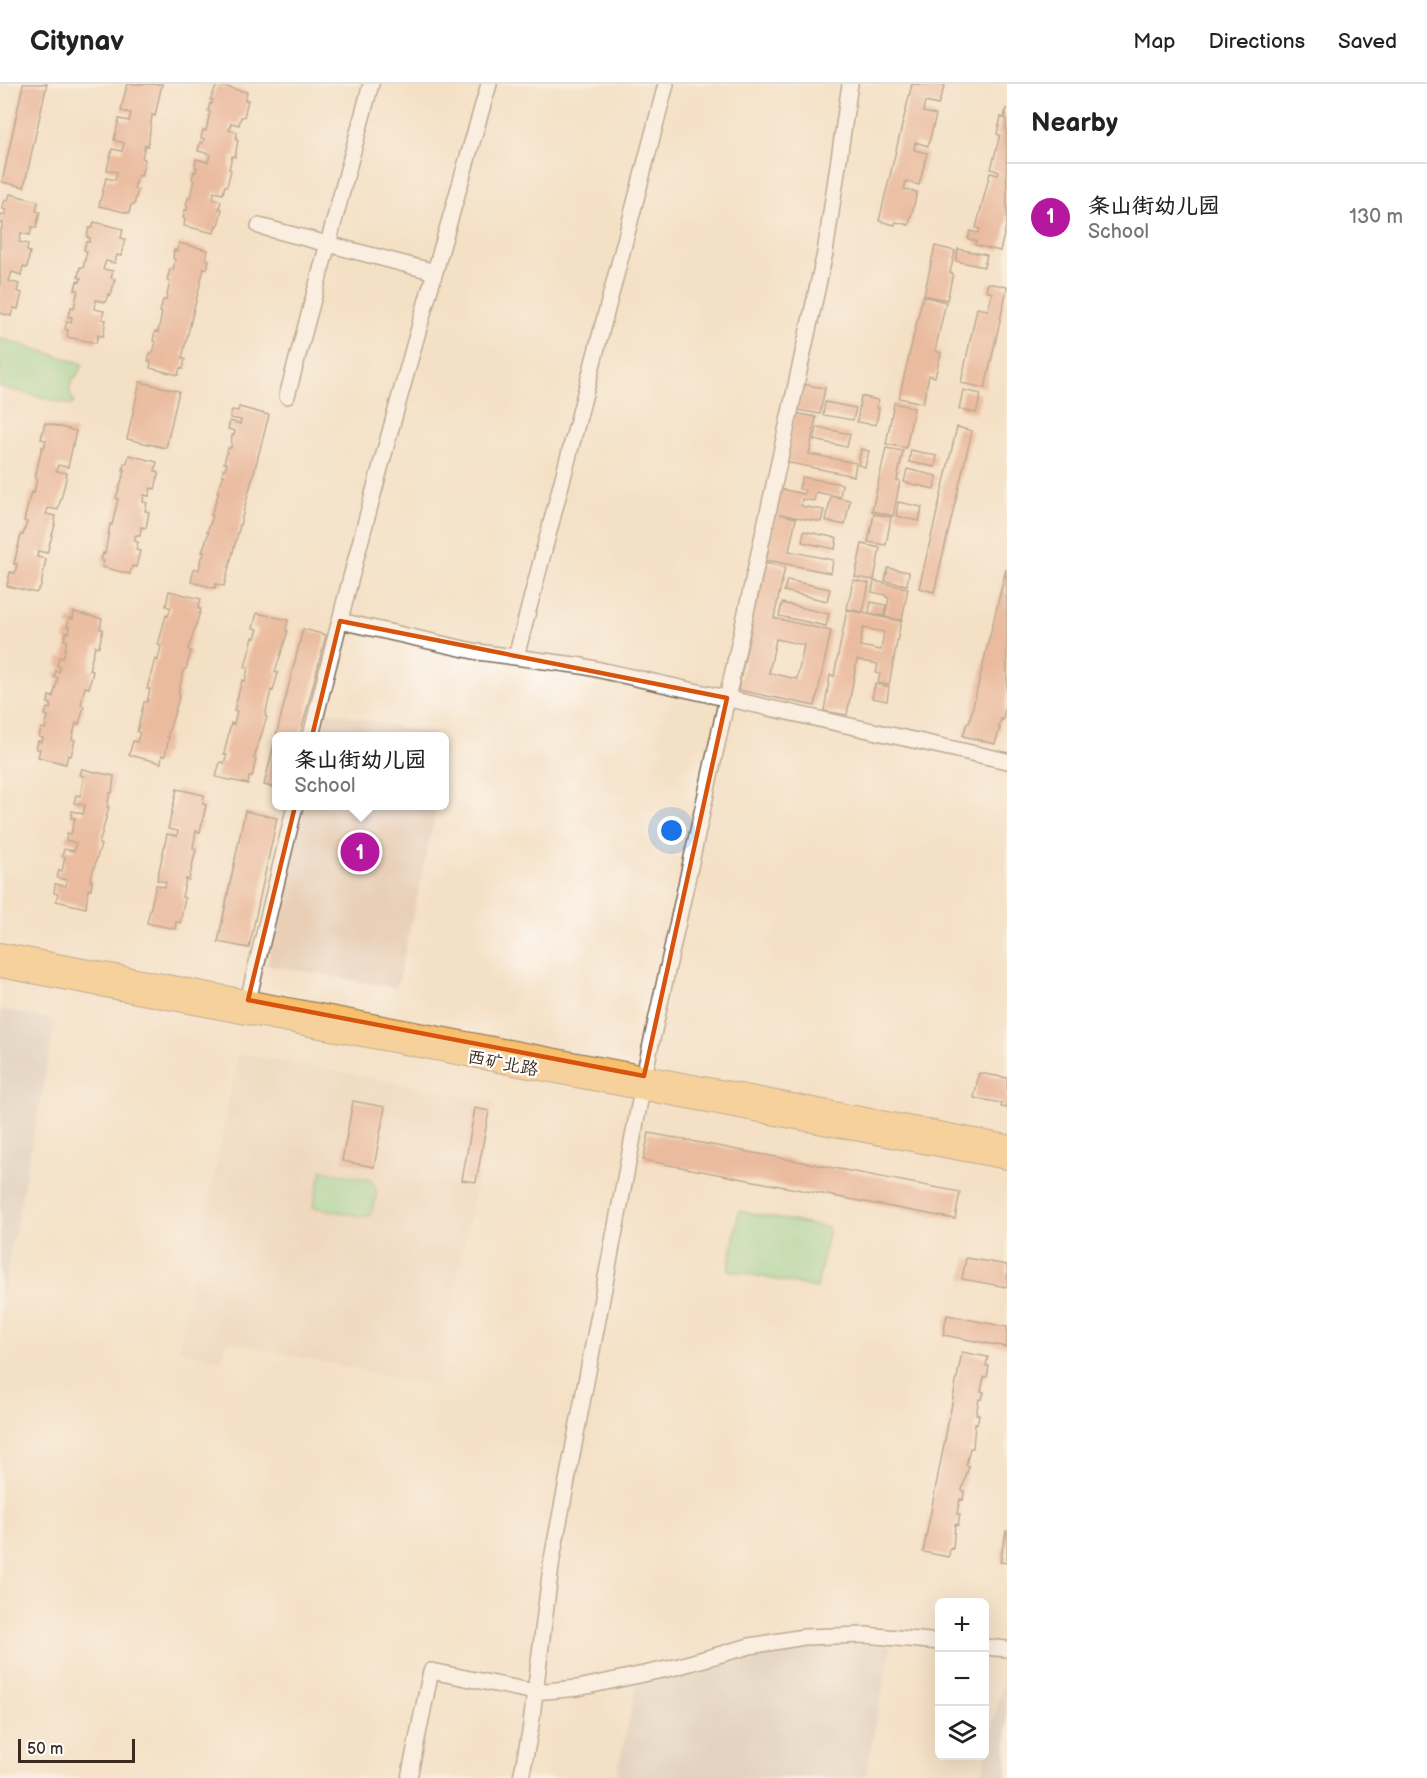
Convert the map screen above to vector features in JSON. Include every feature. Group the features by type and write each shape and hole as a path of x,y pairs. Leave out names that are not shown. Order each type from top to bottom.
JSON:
{"main road":[{"name":"西矿北路","path":"0,953 248,1000 1007,1159"},
{"name":"西矿北路","path":"0,967 643,1083 1007,1145"}],"street":[{"path":"287,396 371,84"},
{"path":"312,732 435,272 489,84"},
{"path":"516,657 666,84"},
{"path":"521,1778 535,1692 552,1559 643,1083 825,253 850,84"},
{"path":"259,226 435,272"},
{"path":"340,621 478,652 582,666 1007,760"},
{"path":"248,1000 294,810"},
{"path":"409,1778 431,1671 535,1692 588,1686 672,1668 750,1646 804,1637 865,1635 935,1642"},
{"path":"989,1647 1007,1649"}],"highlighted area":[{"path":"340,621 727,698 644,1076 248,1000"}],"shaded area":[{"path":"326,711 423,732 321,732"},
{"path":"303,810 436,810 397,988 267,965"},
{"path":"0,1009 56,1020 2,1297 0,1296"},
{"path":"238,1053 494,1101 435,1386 227,1341 223,1360 179,1350"},
{"path":"814,1643 891,1646 865,1778 616,1778 637,1684"},
{"path":"1006,1666 1007,1778 981,1778 985,1760 989,1760 989,1742"}],"green space":[{"path":"0,338 83,364 70,385 74,402 71,405 0,387"},
{"path":"322,1170 370,1180 376,1192 370,1215 365,1217 313,1207"},
{"path":"739,1211 829,1228 817,1288 728,1270"}],"building":[{"path":"23,84 47,84 24,187 2,182"},
{"path":"127,84 162,84 155,116 152,115 148,146 145,145 142,158 145,159 141,176 138,175 134,189 138,190 129,213 99,206 106,178 115,180 117,172 107,170 112,149 122,151 124,143 114,140 119,119 129,121 131,113 121,111"},
{"path":"912,84 945,84 938,105 925,102 923,112 936,115 928,146 915,142 914,150 927,153 919,185 906,181 904,189 917,192 909,225 896,222 895,225 879,221"},
{"path":"217,85 247,92 245,100 248,100 244,117 241,117 239,125 231,123 229,130 237,132 236,140 238,140 235,157 232,156 227,186 223,194 214,192 213,199 221,201 219,209 222,209 214,233 184,226 185,218 183,218 188,206 186,206 188,198 190,198 194,171 196,172 197,168 195,167 196,159 208,162 210,154 198,151 200,142 203,143 204,139 201,138 203,130 206,131 210,112 208,111 213,100 210,100"},
{"path":"1006,108 1007,222 1000,251 975,245 976,241 968,239 970,231 978,233 980,229 976,228 990,173 998,175 999,172 991,169 1000,135 997,134 1001,117 1004,118"},
{"path":"10,194 38,201 36,211 40,212 36,228 32,227 30,235 21,233 19,242 28,244 27,251 30,252 27,268 23,267 21,275 12,272 9,281 19,284 17,291 22,293 18,309 13,308 11,316 0,313 0,234 3,223 0,223 0,220 1,214 5,215 6,210 2,209"},
{"path":"94,222 123,229 121,238 125,239 121,256 117,255 115,263 106,261 103,269 113,271 111,278 115,279 111,295 108,294 106,302 96,300 94,309 104,311 102,319 106,320 103,336 98,335 96,343 67,337 68,330 65,329 67,321 71,322 72,317 68,317 71,307 74,308 78,290 75,290 77,281 80,282 81,278 78,277 80,267 83,268 87,251 84,250 90,238 87,237 89,228 92,228"},
{"path":"179,243 208,250 206,259 209,260 207,269 204,268 182,358 185,359 183,369 180,368 178,375 150,368 151,361 148,361 156,342 153,341 155,331 158,332 163,300 166,300 170,281 167,280 170,269 173,270 175,259 173,258 174,250 177,251"},
{"path":"935,246 955,251 947,300 924,295"},
{"path":"958,249 987,255 984,267 956,261"},
{"path":"988,283 1007,287 1007,289 985,388 961,383 977,308 988,310 992,293 986,291"},
{"path":"923,296 946,302 935,351 941,353 935,377 929,375 923,403 899,398"},
{"path":"140,382 179,391 166,448 127,439"},
{"path":"802,384 825,388 820,414 797,410"},
{"path":"963,390 981,394 976,413 959,409"},
{"path":"861,396 878,400 876,425 857,422"},
{"path":"825,402 856,408 853,420 823,415"},
{"path":"894,403 914,408 906,448 886,444"},
{"path":"239,407 269,415 224,586 216,584 215,588 191,582 194,568 199,570 201,557 203,557 204,552 202,552 213,516 211,515 224,475 222,475 223,469 227,463 224,463 228,448 231,448 232,435 235,431 228,429 230,421 240,424 241,420 230,418 232,410 238,411"},
{"path":"795,413 816,417 809,454 856,463 854,476 785,462"},
{"path":"45,423 76,431 68,467 58,465 56,471 67,473 58,510 48,508 46,514 56,516 55,525 47,553 38,551 37,557 46,559 41,586 36,593 7,586 10,572 15,573 17,564 14,564 21,534 23,535 27,522 24,521 31,492 34,493 42,447 44,448 46,440 41,439"},
{"path":"817,427 850,434 847,447 814,440"},
{"path":"957,427 972,431 934,592 919,588"},
{"path":"886,448 903,451 893,516 872,511"},
{"path":"861,449 869,451 865,467 858,465"},
{"path":"911,450 937,456 935,467 909,462"},
{"path":"129,455 157,462 155,471 159,472 155,489 151,488 149,496 144,495 143,502 147,503 145,511 149,512 146,528 141,527 140,536 136,535 134,541 138,542 136,550 140,551 136,567 132,566 130,574 102,567 104,561 101,560 103,553 105,554 110,524 112,525 118,499 116,498 125,470 123,470 124,463 127,463"},
{"path":"907,469 937,476 934,489 904,482"},
{"path":"802,477 842,484 840,497 816,492 814,501 802,499 801,506 824,510 821,522 780,514 796,518 789,551 833,560 831,573 766,560 776,513 771,512 776,488 804,494 805,490 799,489"},
{"path":"831,496 850,500 845,525 826,521"},
{"path":"898,502 922,507 919,521 896,516"},
{"path":"874,514 891,517 886,545 868,542"},
{"path":"804,531 837,538 835,549 802,542"},
{"path":"862,544 880,548 874,580 855,577"},
{"path":"765,563 785,567 774,618 831,631 815,706 738,690","holes":["776,639 804,645 797,679 769,673"]},
{"path":"888,568 909,572 907,585 885,581"},
{"path":"1006,569 1007,694 1003,720 1001,719 995,744 963,736 967,723 969,723"},
{"path":"787,580 830,589 827,601 784,591"},
{"path":"853,580 869,583 863,612 847,609"},
{"path":"874,581 908,588 902,620 885,617 889,598 886,595 872,592"},
{"path":"169,591 201,599 198,609 201,609 188,650 191,651 186,669 184,669 178,694 180,695 167,737 169,737 165,756 162,755 161,763 129,755 133,741 137,742 140,733 137,732 144,702 147,702 150,689 147,689 155,659 158,660 161,646 158,645 166,615 168,616 171,608 166,606"},
{"path":"871,602 886,605 884,616 869,613"},
{"path":"782,603 829,614 826,626 779,616"},
{"path":"847,610 901,621 889,685 878,683 880,674 876,673 878,664 857,660 847,715 824,711 830,675 834,676","holes":["863,628 884,632 881,650 860,646"]},
{"path":"74,612 102,619 100,629 103,629 99,647 95,646 89,670 93,671 89,688 85,687 81,705 84,706 79,724 76,723 72,739 75,740 71,756 68,755 66,764 38,757 40,749 36,749 38,741 42,742 43,738 39,737 41,728 45,729 48,716 45,715 51,704 48,703 49,696 53,697 58,678 54,677 56,671 59,672 60,667 57,666 59,657 63,658 67,641 64,640 70,627 67,627 69,618 73,619"},
{"path":"257,613 288,620 286,631 288,631 275,672 278,673 273,691 271,690 265,716 267,717 254,758 256,759 252,777 249,777 248,784 216,777 220,762 224,763 227,755 224,754 231,723 234,724 237,711 234,711 242,680 245,681 248,668 245,667 253,637 255,638 258,629 253,628"},
{"path":"303,629 326,635 301,732 277,732"},
{"path":"875,684 889,687 887,701 872,698"},
{"path":"272,752 272,787 264,785"},
{"path":"82,769 114,776 99,844 101,845 90,881 92,881 91,890 88,889 86,908 56,901 58,894 54,893 55,884 66,886 67,880 57,878 59,870 62,871 64,849 74,851 76,843 66,840 67,833 71,834 75,818 71,818 72,811 83,814 85,805 74,803 76,795 80,796 84,776 80,775"},
{"path":"177,789 204,795 203,804 206,805 200,832 196,831 193,848 196,849 189,880 186,879 182,897 185,898 180,923 176,922 175,929 147,923 156,885 165,887 166,882 157,880 167,834 177,836 178,831 168,829"},
{"path":"245,811 277,818 249,948 218,942"},
{"path":"979,1073 1007,1078 1007,1108 1001,1107 1002,1103 974,1098"},
{"path":"353,1101 385,1107 374,1167 342,1161"},
{"path":"475,1108 489,1111 476,1182 462,1180"},
{"path":"649,1133 960,1192 955,1219 643,1160"},
{"path":"966,1258 1007,1265 1007,1287 962,1279"},
{"path":"947,1315 1007,1327 1007,1347 943,1335"},
{"path":"962,1352 988,1357 986,1366 989,1366 981,1391 984,1392 982,1399 979,1399 976,1414 979,1415 977,1424 975,1423 973,1448 970,1448 966,1465 969,1466 962,1490 964,1491 963,1500 960,1499 957,1514 960,1514 958,1525 955,1524 953,1549 950,1548 949,1557 923,1552"},
{"path":"1007,1531 1007,1563 1000,1562"}],"place":[{"name":"条山街幼儿园","path":"360,852"}]}
